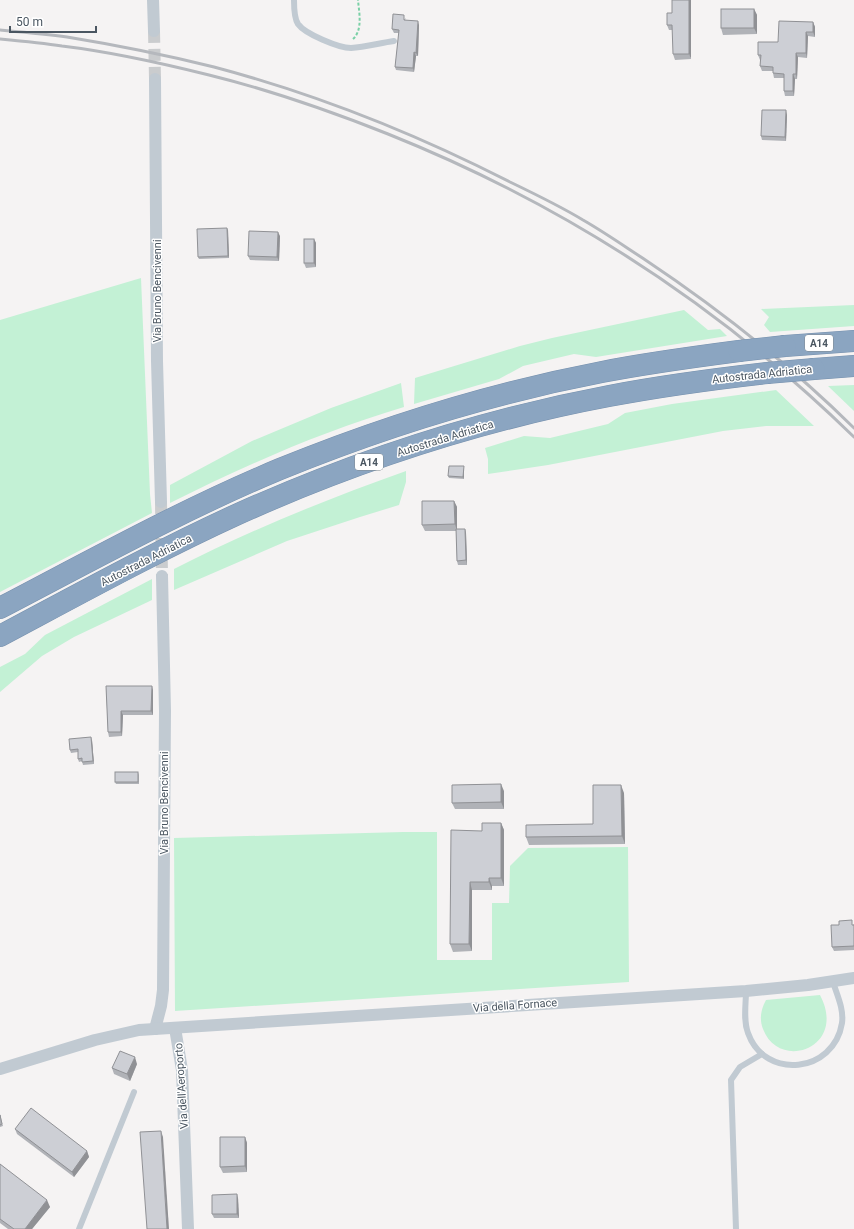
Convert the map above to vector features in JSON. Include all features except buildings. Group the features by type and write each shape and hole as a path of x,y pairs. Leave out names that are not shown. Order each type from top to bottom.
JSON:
{"highway":[{"name":"A14","path":"0,608 168,520 230,491 306,459 437,413 560,381 639,365 739,351 854,341"},
{"name":"Autostrada Adriatica","path":"0,636 173,545 237,515 318,481 403,450 507,419 608,396 697,381 767,373 854,366"}],"street":[{"path":"153,0 154,31"},
{"name":"Via Bruno Bencivenni","path":"155,79 157,361 161,502"},
{"name":"Via Bruno Bencivenni","path":"156,1029 163,990 164,711 162,576"},
{"name":"Via della Fornace","path":"175,1028 746,991 833,982 854,978"},
{"name":"Via dell'Aeroporto","path":"0,1069 129,1032 175,1028 182,1070 188,1229"}],"lane":[{"path":"294,0 294,12 297,23 304,31 341,47 351,48 394,41"},
{"path":"746,991 745,1025 753,1044 762,1054 776,1062 791,1066 807,1064 816,1060 836,1041 842,1022 842,1010 833,982"},
{"path":"736,1229 731,1080 740,1067 762,1054"},
{"path":"79,1229 134,1092"}],"path":[{"path":"335,44 345,43 352,40 356,36 359,30 358,0"}],"green space":[{"path":"141,278 152,513 0,592 0,320"},
{"path":"854,305 854,326 770,332 764,325 769,317 761,309"},
{"path":"684,310 708,330 720,329 727,336 596,357 574,354 523,366 499,379 414,404 415,378 520,346"},
{"path":"401,383 404,407 374,416 314,438 227,475 170,503 170,485 252,441 331,408"},
{"path":"854,385 854,411 828,386"},
{"path":"776,390 814,426 766,426 723,431 548,465 488,474 488,459 485,448 524,436 550,438 608,424 625,413 672,404"},
{"path":"406,471 406,482 399,505 287,541 174,590 174,569 231,541 288,516"},
{"path":"152,579 152,600 74,637 42,656 0,692 0,667 25,654 45,635"},
{"path":"437,832 437,960 492,960 492,903 509,903 510,866 528,848 628,847 629,982 175,1011 174,838"},
{"path":"820,995 826,1013 825,1029 818,1040 808,1048 795,1051 783,1049 771,1042 763,1029 761,1022 762,1010 766,1000"}],"tunnel":[{"path":"154,31 155,79"},
{"path":"161,502 162,576"}],"railway":[{"path":"0,30 85,40 159,54 214,67 328,103 402,132 474,164 599,229 672,278 727,318 779,360 854,428"},
{"path":"0,39 81,48 173,66 232,81 277,94 344,117 453,162 516,192 577,226 636,262 749,344 802,389 854,437"}]}
